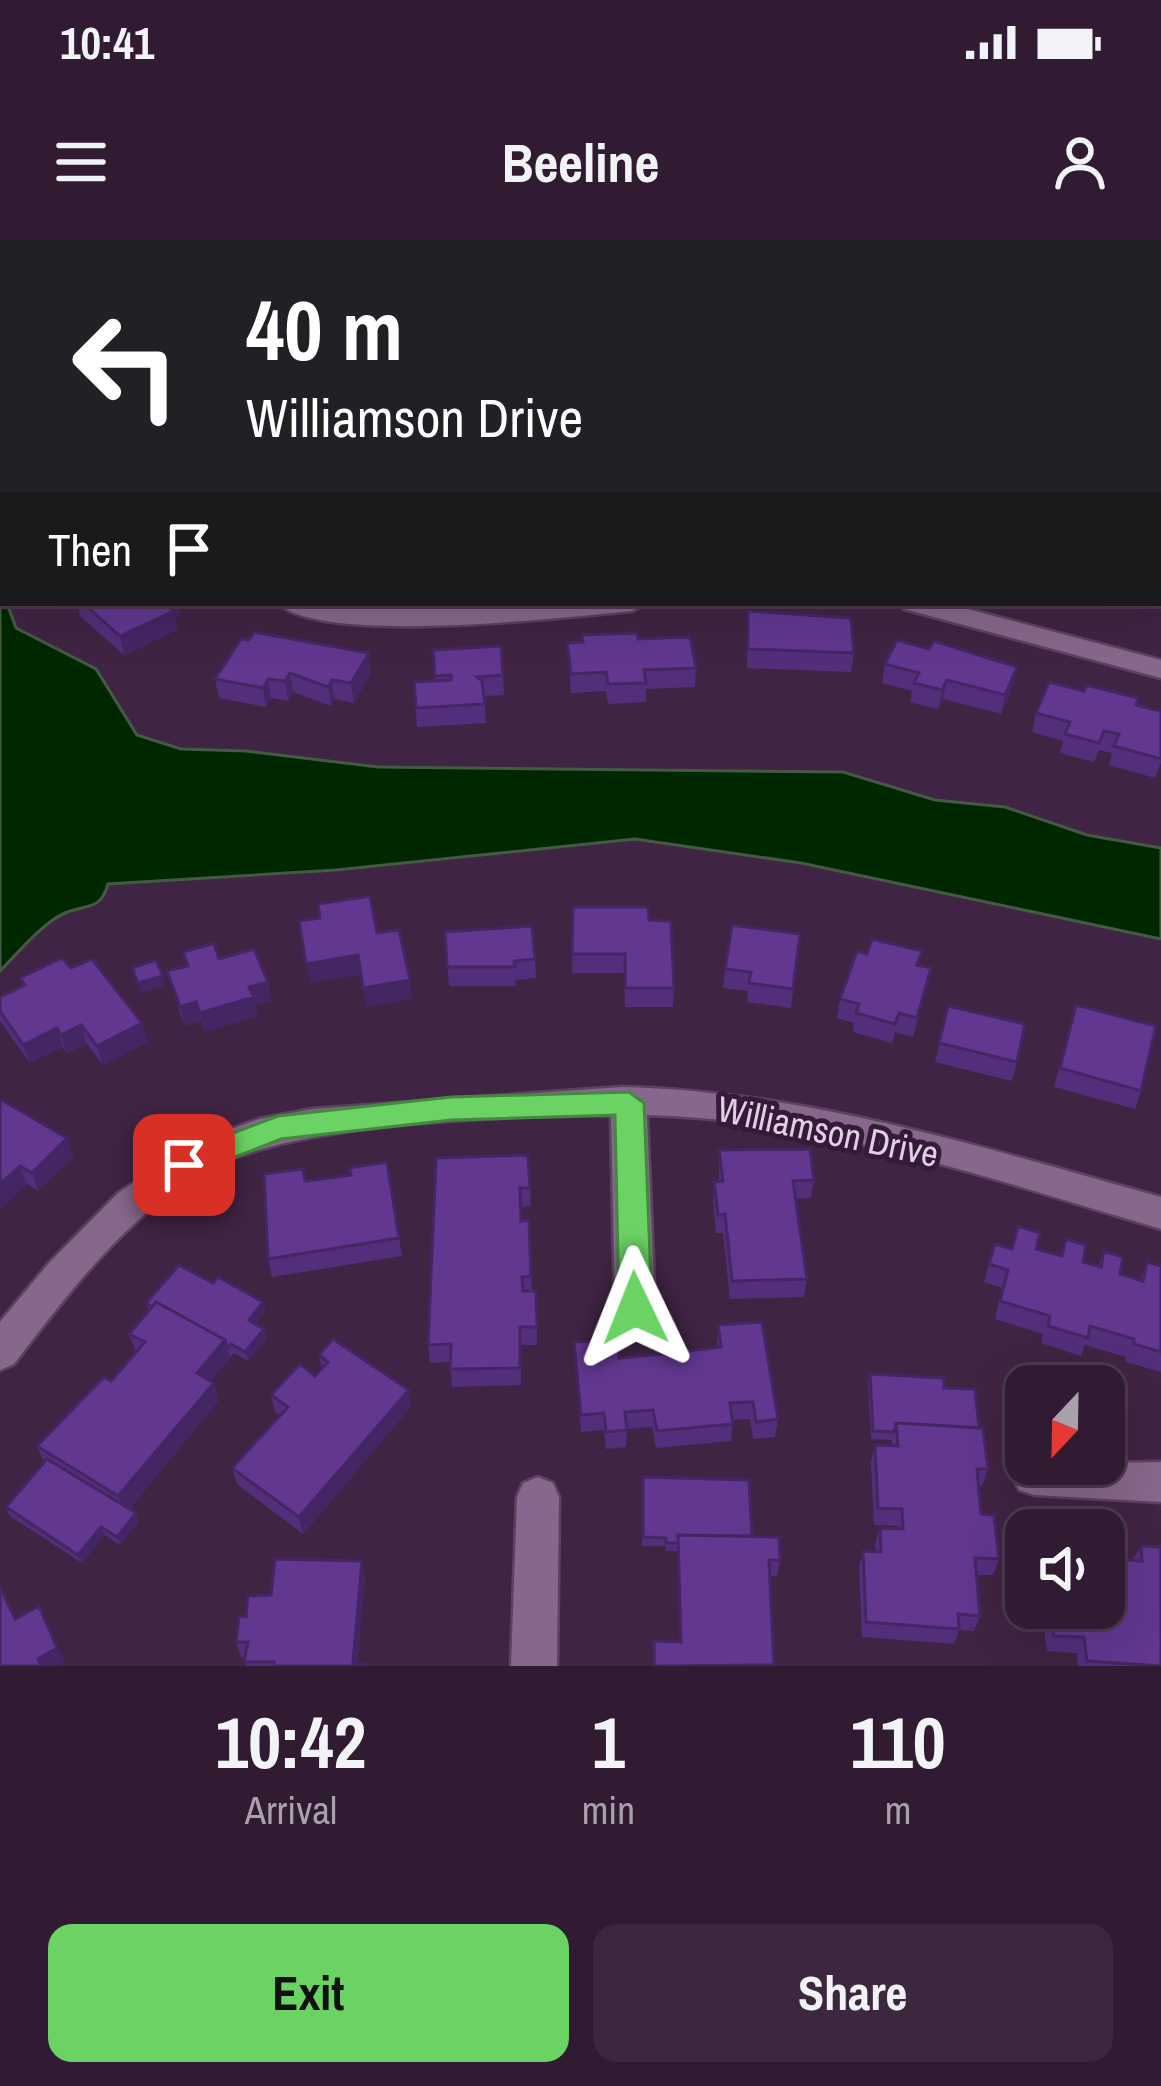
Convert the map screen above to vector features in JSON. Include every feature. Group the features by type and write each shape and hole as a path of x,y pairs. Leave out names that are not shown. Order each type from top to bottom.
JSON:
{"street":[{"path":"301,606 322,613 373,617 576,606"},
{"path":"925,606 1161,669"},
{"path":"629,1103 635,1308"},
{"name":"Williamson Drive","path":"0,1352 39,1302 128,1208 184,1165 278,1127 451,1109 686,1103 816,1123 1161,1213"},
{"path":"1125,1480 1161,1482"},
{"path":"534,1666 538,1497"}],"shaded area":[{"path":"0,606 8,606 16,628 96,669 137,735 181,749 246,751 378,767 843,772 935,800 1005,807 1087,835 1161,848 1161,939 801,863 635,839 336,870 108,884 97,903 56,918 0,971"}],"building":[{"path":"86,606 168,606 174,611 120,636"},
{"path":"748,611 851,618 854,653 748,649"},
{"path":"254,632 369,653 351,683 332,680 328,687 290,673 285,681 268,679 263,688 215,679 241,639 249,640"},
{"path":"637,633 638,639 690,637 696,668 644,670 646,683 608,684 606,672 571,674 567,643 583,642 582,635"},
{"path":"897,640 929,649 934,641 1017,667 1005,695 947,680 942,690 914,683 919,673 885,664"},
{"path":"501,646 503,675 477,677 482,681 485,704 416,708 414,682 451,680 451,675 435,676 433,650"},
{"path":"1049,682 1138,698 1136,705 1161,711 1161,759 1114,746 1119,734 1104,731 1099,743 1065,734 1070,722 1036,713"},
{"path":"370,896 377,933 399,930 410,980 363,988 358,955 306,964 299,921 320,918 318,904"},
{"path":"573,907 648,907 649,920 671,921 674,988 625,988 625,954 572,954"},
{"path":"732,925 800,934 793,989 749,983 751,972 725,969"},
{"path":"532,926 535,959 514,961 515,967 447,967 445,932"},
{"path":"872,939 922,951 917,965 931,968 917,1018 899,1013 895,1024 856,1013 859,1004 840,999 857,951 867,954"},
{"path":"214,943 219,959 254,949 268,982 249,987 254,997 200,1013 196,1002 180,1007 167,971 188,966 183,952"},
{"path":"62,958 71,968 92,959 142,1023 97,1046 81,1025 61,1035 57,1028 23,1045 0,1011 0,997 25,985 20,978"},
{"path":"156,960 163,976 138,983 132,968"},
{"path":"1076,1005 1156,1026 1141,1091 1060,1068"},
{"path":"948,1006 1025,1024 1017,1062 939,1043"},
{"path":"0,1099 67,1138 32,1173 20,1166 0,1184"},
{"path":"810,1149 814,1180 793,1181 807,1279 732,1281 725,1214 718,1215 714,1182 723,1181 719,1150"},
{"path":"528,1155 530,1188 520,1188 521,1221 529,1220 531,1276 522,1277 523,1291 536,1291 537,1327 520,1327 520,1368 450,1369 451,1344 428,1345 436,1158"},
{"path":"387,1162 399,1238 268,1259 264,1174 303,1169 305,1181 351,1175 349,1168"},
{"path":"1018,1226 1040,1233 1036,1249 1062,1256 1066,1239 1086,1245 1083,1262 1101,1267 1104,1251 1123,1257 1120,1274 1143,1281 1147,1262 1161,1266 1161,1352 1090,1326 1088,1338 1048,1326 1050,1316 1000,1301 1008,1270 989,1264 995,1244 1012,1249"},
{"path":"179,1265 213,1283 218,1277 263,1302 249,1320 264,1329 245,1352 231,1344 227,1349 225,1340 156,1302 152,1307 146,1303"},
{"path":"156,1302 225,1340 197,1373 214,1383 118,1496 37,1446 104,1377 111,1381 145,1342 129,1334"},
{"path":"762,1322 778,1419 756,1422 753,1402 730,1403 733,1424 657,1431 653,1410 625,1412 627,1430 606,1432 604,1413 581,1415 574,1342 617,1340 619,1358 673,1353 721,1347 718,1325"},
{"path":"333,1339 409,1390 299,1517 232,1468 288,1407 271,1395 300,1364 315,1376 328,1362 319,1355"},
{"path":"870,1374 944,1378 944,1388 975,1389 979,1428 896,1423 894,1432 873,1431"},
{"path":"896,1423 983,1428 988,1469 977,1469 981,1514 994,1515 999,1559 975,1558 980,1616 958,1614 959,1629 866,1622 863,1551 881,1552 880,1528 903,1529 902,1509 878,1508 875,1445 898,1446"},
{"path":"47,1459 136,1513 117,1537 101,1527 78,1555 6,1507"},
{"path":"643,1477 749,1480 752,1536 678,1535 678,1543 643,1537"},
{"path":"678,1535 779,1537 780,1560 769,1560 774,1665 654,1666 654,1641 681,1642"},
{"path":"1141,1546 1161,1547 1161,1666 1087,1661 1084,1637 1054,1636 1053,1629 1125,1629 1125,1560 1142,1561"},
{"path":"275,1559 362,1561 353,1663 365,1666 244,1662 248,1642 236,1642 239,1616 246,1617 248,1596 271,1595"},
{"path":"0,1587 15,1619 39,1606 57,1648 38,1659 41,1666 0,1666"}],"route":[{"path":"184,1165 278,1127 451,1109 629,1103 635,1308"}]}
